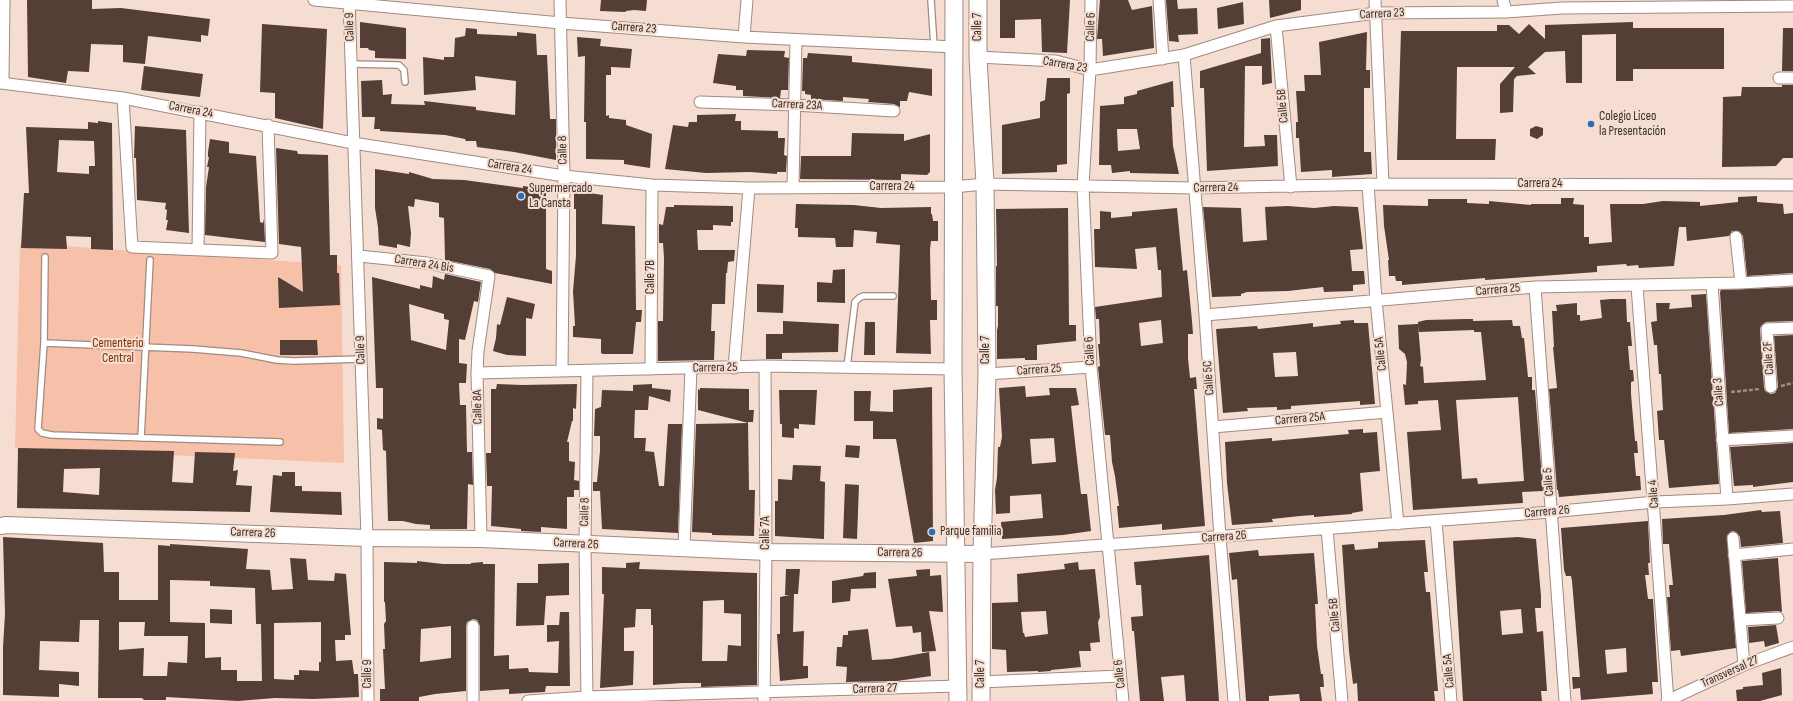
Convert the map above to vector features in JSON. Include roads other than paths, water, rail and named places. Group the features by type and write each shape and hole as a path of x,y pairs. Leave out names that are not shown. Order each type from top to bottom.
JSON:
{"main road":[{"path":"0,79 1,0"},
{"name":"Calle 7","path":"954,0 953,369 958,693"},
{"name":"Calle 7","path":"978,0 978,56 985,184 987,374 982,554 981,701"}],"street":[{"name":"Carrera 23","path":"314,0 349,1 561,23 744,37 955,47"},
{"name":"Calle 8","path":"560,0 564,176 562,371"},
{"path":"744,37 747,0"},
{"name":"Calle 6","path":"1091,0 1090,70 1083,186 1091,366 1123,701"},
{"path":"1159,0 1163,59"},
{"path":"1375,0 1383,184"},
{"path":"1503,0 1506,12"},
{"name":"Calle 9","path":"349,1 367,538 368,701"},
{"name":"Carrera 23","path":"978,56 1056,62 1090,70 1184,55 1276,26 1376,13 1506,12 1562,4 1787,4"},
{"name":"Calle 5B","path":"1276,26 1291,187"},
{"path":"792,187 796,40"},
{"name":"Calle 5C","path":"1184,55 1205,315 1220,537 1234,701"},
{"path":"1779,78 1793,78"},
{"name":"Carrera 24","path":"0,83 123,98 268,125 353,143 564,176 652,185 749,188 953,187 985,184 1194,188 1291,187 1368,184 1793,185"},
{"path":"123,98 132,247 272,253 268,125"},
{"name":"Carrera 23A","path":"700,102 794,105 894,111"},
{"path":"198,250 200,112"},
{"name":"Calle 5A","path":"1368,184 1376,300 1398,524"},
{"name":"Calle 7B","path":"651,369 652,185"},
{"path":"734,368 749,188"},
{"path":"1736,237 1741,284"},
{"name":"Carrera 24 Bis","path":"358,256 427,262 489,276"},
{"name":"Calle 8A","path":"480,539 477,373 478,351 489,276"},
{"name":"Carrera 25","path":"1205,315 1535,286 1741,284 1793,280"},
{"name":"Calle 3","path":"1712,284 1727,499"},
{"name":"Calle 5","path":"1535,286 1565,701"},
{"name":"Calle 4","path":"1638,286 1655,502 1668,701"},
{"name":"Calle 2F","path":"1771,387 1767,329 1793,328"},
{"name":"Carrera 25","path":"477,373 734,368 765,366 953,369"},
{"name":"Calle 7A","path":"764,697 766,552 765,366"},
{"name":"Carrera 25","path":"987,374 1091,366"},
{"path":"684,548 691,368"},
{"name":"Calle 8","path":"587,371 585,544 587,699"},
{"name":"Carrera 25A","path":"1213,427 1387,412"},
{"path":"1722,440 1793,436"},
{"name":"Carrera 26","path":"2,524 367,538 480,539 766,552 982,554 1398,524 1655,502 1793,494"},
{"name":"Calle 5A","path":"1436,521 1451,701"},
{"name":"Calle 5B","path":"1327,529 1342,701"},
{"path":"1733,538 1744,664"},
{"path":"1734,555 1793,549"},
{"path":"1740,620 1778,618"},
{"path":"473,626 473,701"},
{"name":"Transversal 27","path":"1668,701 1744,664 1793,646"},
{"path":"980,682 1120,676"},
{"name":"Carrera 27","path":"528,701 958,693"}],"lane":[{"path":"931,0 934,46"},
{"path":"351,64 399,65 404,70 405,82"},
{"path":"45,257 44,343 38,429 42,433 52,435 280,442"},
{"path":"141,438 150,260"},
{"path":"847,367 855,302 863,296 893,296"},
{"path":"44,343 146,347 234,353 294,362 362,359"}],"place":[{"name":"Colegio Liceo la Presentación","path":"1591,124"},
{"name":"Supermercado La Cansta","path":"521,196"},
{"name":"Parque familia","path":"932,532"}],"park label":[{"name":"Cementerio Central","path":"118,352"}]}
